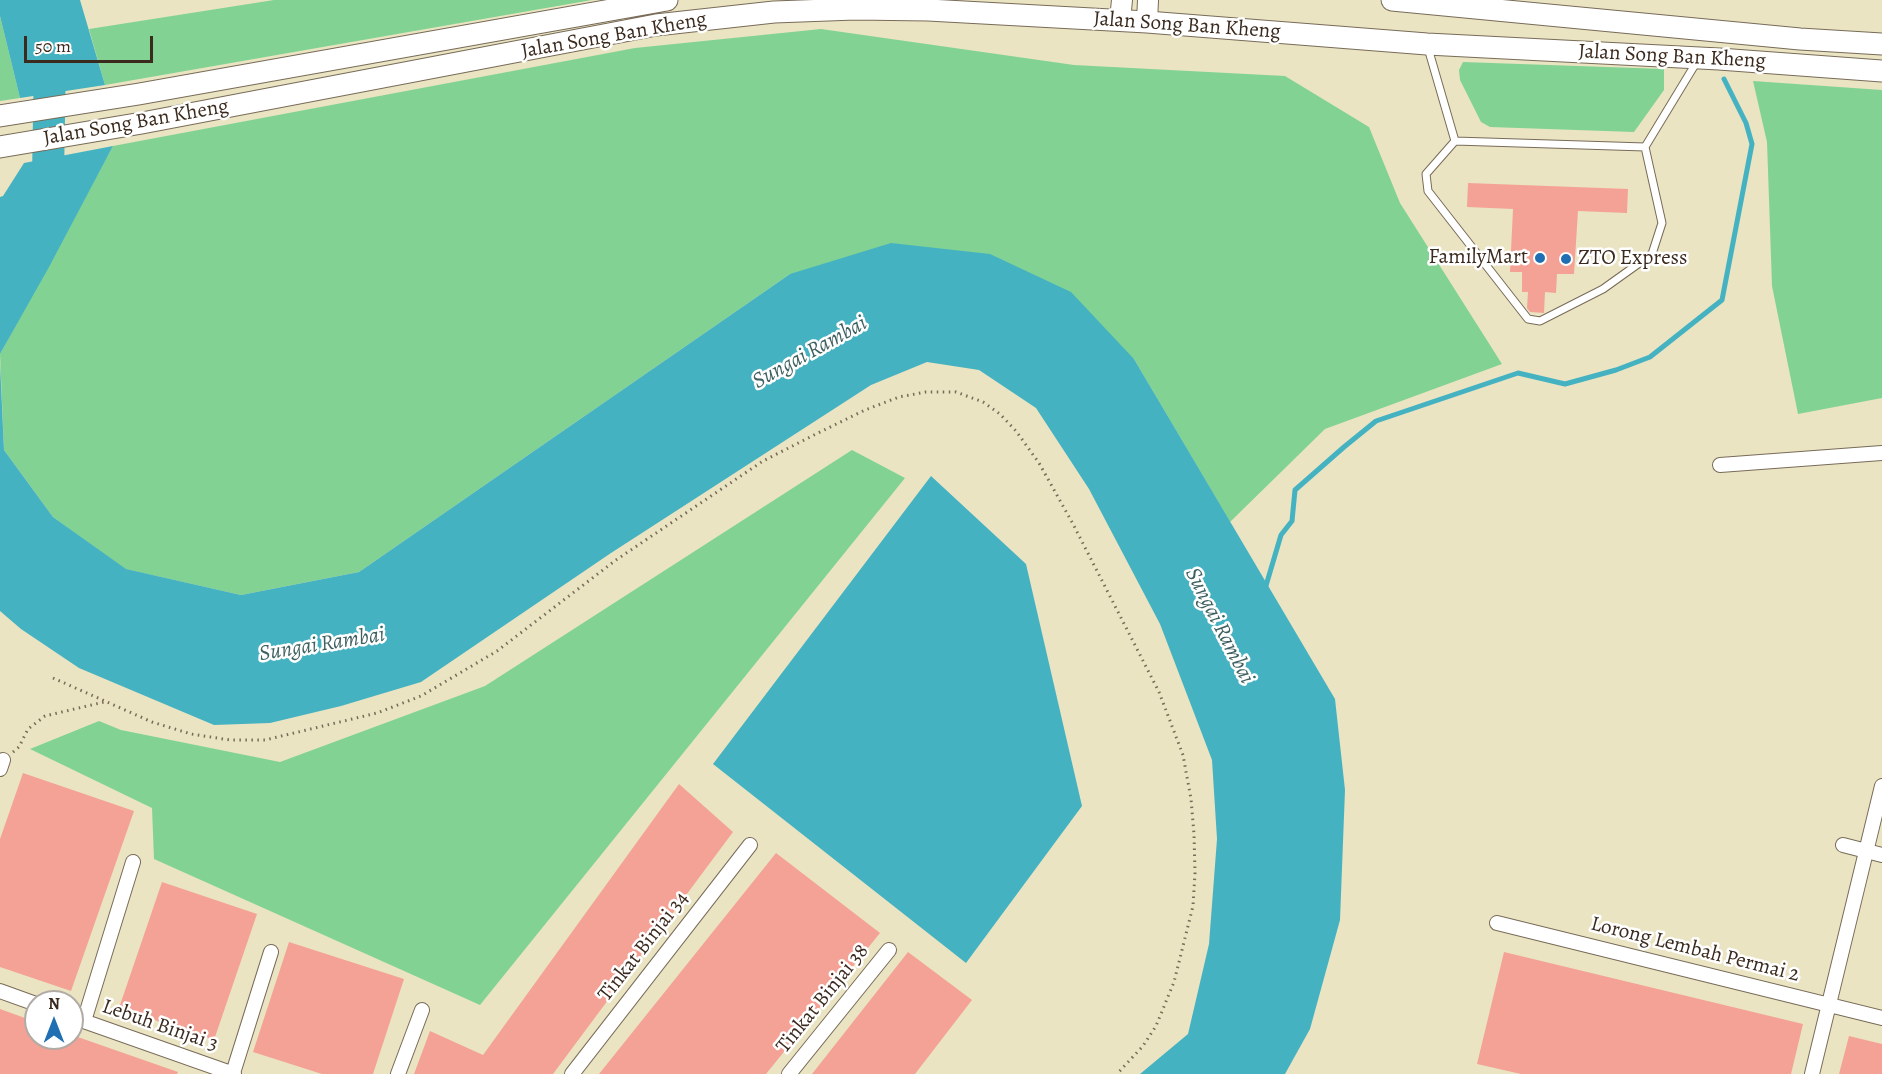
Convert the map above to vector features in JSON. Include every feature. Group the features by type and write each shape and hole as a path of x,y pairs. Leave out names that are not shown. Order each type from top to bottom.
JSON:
{"main road":[{"name":"Jalan Song Ban Kheng","path":"0,116 139,94 667,0"},
{"name":"Jalan Song Ban Kheng","path":"1392,0 1800,39 1882,44"},
{"name":"Jalan Song Ban Kheng","path":"0,147 141,123 656,25 774,12 855,9 1121,10 1147,22 1427,44 1699,58 1882,71"}],"street":[{"path":"1147,22 1148,0"},
{"path":"1720,465 1882,453"},
{"path":"1812,1074 1882,786"},
{"name":"Tinkat Binjai 34","path":"572,1074 750,845"},
{"path":"1843,845 1882,855"},
{"path":"84,1002 133,862"},
{"name":"Lorong Lembah Permai 2","path":"1497,923 1882,1018"},
{"name":"Tinkat Binjai 38","path":"789,1074 890,950"},
{"path":"233,1074 271,952"},
{"path":"0,991 24,1000"},
{"path":"398,1074 422,1010"},
{"name":"Lebuh Binjai 3","path":"84,1021 233,1074"}],"lane":[{"path":"1427,44 1455,141"},
{"path":"1455,141 1426,174 1428,191 1528,319 1540,321 1603,289 1652,254 1662,223 1645,147 1699,58"},
{"path":"1455,141 1645,147"}],"path":[{"path":"53,678 152,722 191,734 230,740 265,740 377,713 421,696 497,651 616,560 763,461 865,410 899,397 926,392 956,392 983,402 1000,414 1016,431 1039,463 1073,524 1159,692 1183,755 1191,799 1194,834 1193,906 1174,982 1156,1026 1143,1046 1117,1074"},
{"path":"2,765 19,747 28,729 45,716 106,701"}],"green space":[{"path":"274,0 592,0 105,85 89,29"},
{"path":"0,16 20,98 0,101"},
{"path":"821,29 1074,65 1285,76 1369,127 1400,203 1502,364 1325,429 1230,522 1134,359 790,274 359,572 241,595 125,569 53,517 4,450 0,354 113,146 635,48"},
{"path":"1463,62 1664,69 1664,90 1634,132 1490,127 1481,122 1460,80 1459,70"},
{"path":"1753,81 1882,90 1882,398 1798,414 1772,286 1767,142"},
{"path":"852,450 905,478 480,1005 154,859 152,808 30,749 99,721 121,730 280,762 485,686"}],"water":[{"path":"0,0 80,0 105,85 20,98 0,16"},
{"path":"113,146 0,354 0,197 3,196 24,163"},
{"path":"891,243 990,254 1071,292 1134,359 1335,699 1345,790 1340,920 1310,1029 1285,1074 1140,1074 1188,1034 1209,944 1217,839 1212,760 1160,624 1089,489 1036,408 979,370 927,362 871,385 611,553 421,682 341,706 270,723 214,725 79,668 21,629 0,611 0,363 4,450 53,517 126,569 241,595 359,572 790,274"},
{"path":"931,476 1026,564 1082,806 966,963 713,764"}],"building":[{"path":"1468,183 1628,189 1627,213 1578,211 1574,274 1557,274 1556,293 1545,292 1544,313 1530,312 1527,308 1528,292 1522,292 1522,272 1510,272 1513,209 1467,207"},
{"path":"23,773 134,811 71,990 0,967 0,839"},
{"path":"679,784 733,832 553,1074 414,1074 430,1031 483,1055"},
{"path":"776,853 880,933 766,1074 599,1074"},
{"path":"162,882 257,914 214,1040 119,1008"},
{"path":"289,942 404,979 373,1074 322,1074 253,1052"},
{"path":"908,952 972,1000 915,1074 812,1074"},
{"path":"1504,952 1803,1024 1791,1074 1521,1074 1477,1064"},
{"path":"0,1009 24,1018 24,1050 84,1050 84,1039 178,1072 177,1074 0,1074"},
{"path":"1849,1036 1882,1044 1882,1074 1839,1074"}],"waterway":[{"name":"Sungai Rambai","path":"0,255 48,176 51,0"},
{"path":"1265,589 1281,535 1292,521 1295,490 1376,421 1518,373 1565,384 1616,370 1650,357 1722,300 1752,144 1746,123 1724,79"}],"place":[{"name":"FamilyMart","path":"1540,258"},
{"name":"ZTO Express","path":"1566,259"}]}
